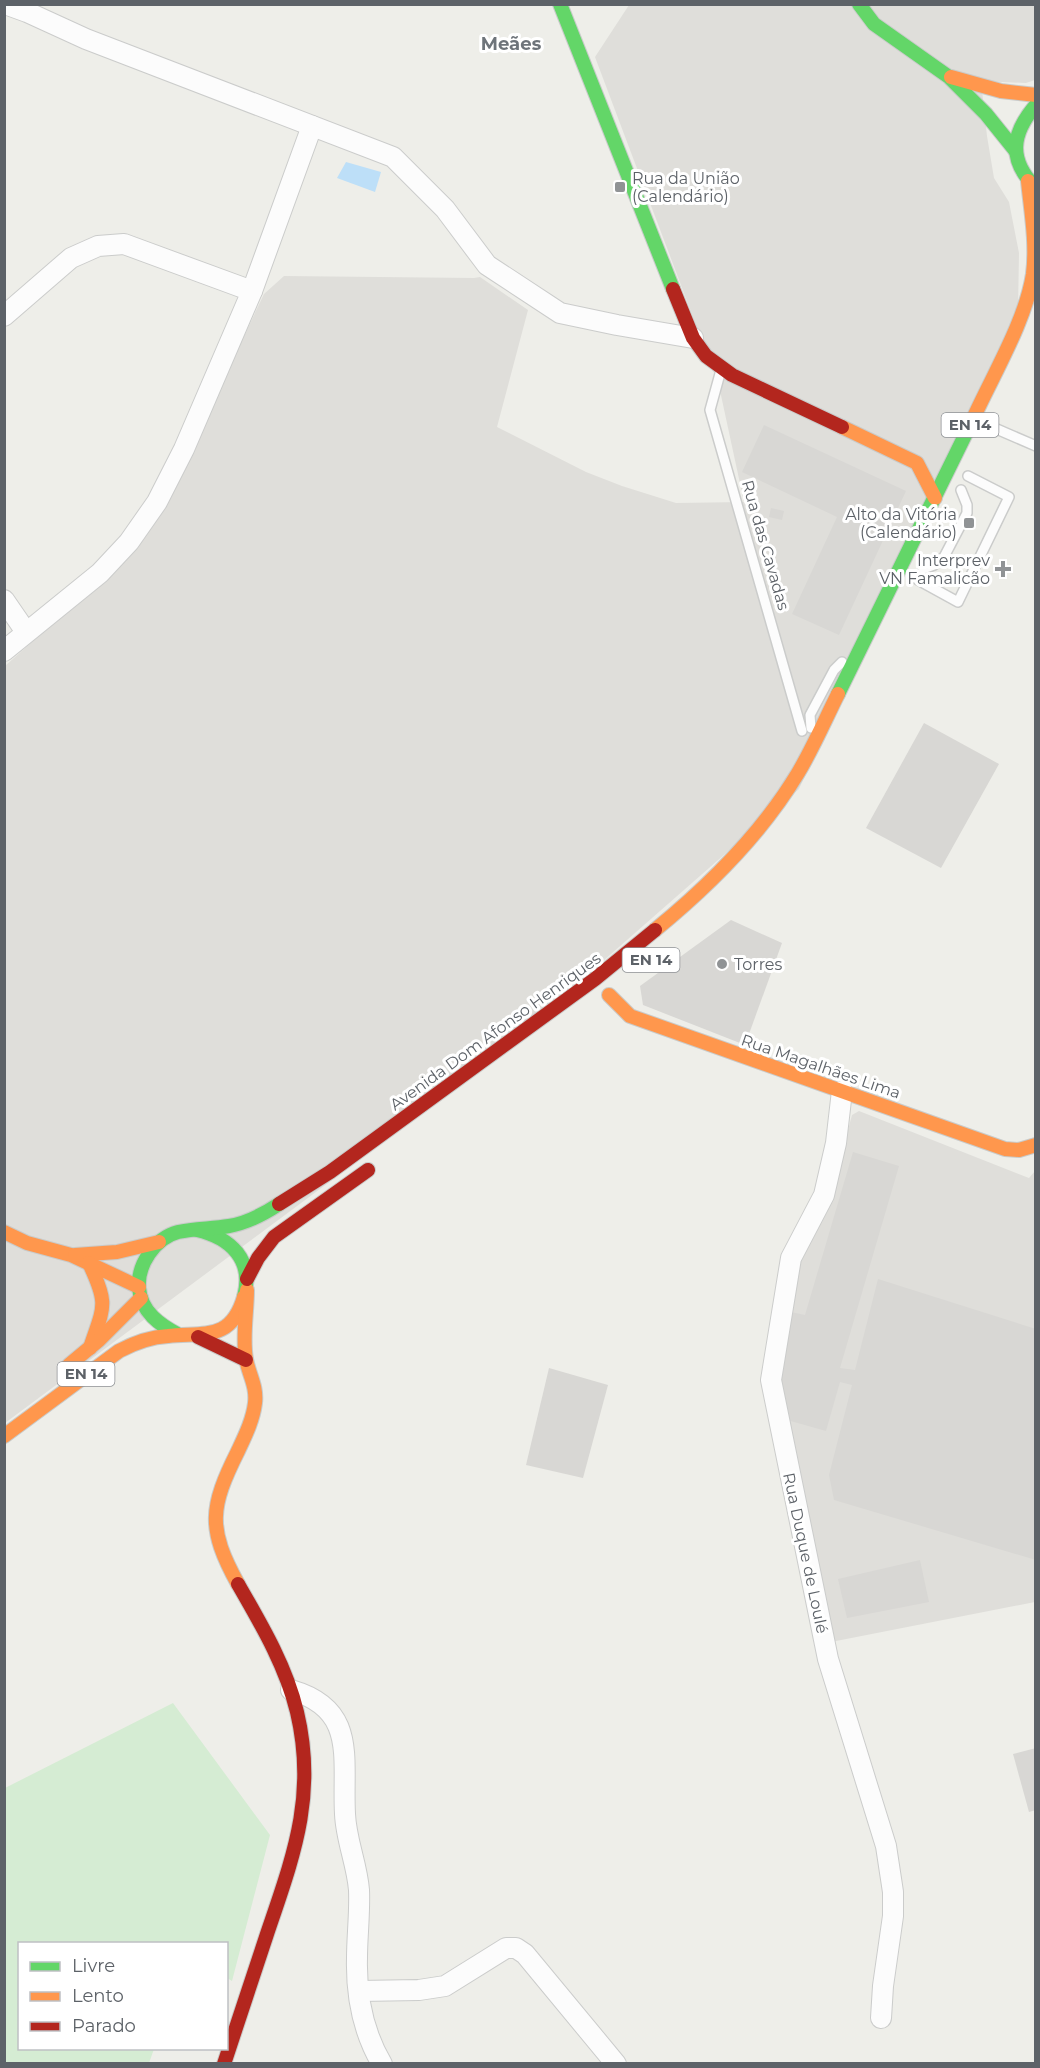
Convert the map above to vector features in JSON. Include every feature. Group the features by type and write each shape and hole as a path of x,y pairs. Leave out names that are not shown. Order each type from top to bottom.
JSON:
{"main road":[{"path":"560,4 693,338 706,356 732,375 918,463 956,455"},
{"path":"859,4 874,24 949,77 986,114 1015,150"},
{"path":"949,77 1001,91 1035,94"},
{"path":"1015,150 1020,125 1035,105"},
{"name":"EN 14","path":"1015,150 1019,166 1032,185"},
{"name":"Avenida Dom Afonso Henriques","path":"71,1255 103,1255 126,1251 159,1242 177,1232 230,1226 260,1216 330,1172 595,979 694,898 736,854 767,817 798,773 956,455 1026,305 1034,272 1032,185"},
{"path":"918,463 935,498"},
{"path":"951,510 970,471"},
{"path":"918,580 932,549"},
{"name":"Rua Magalhães Lima","path":"608,995 630,1016 1005,1149 1019,1150 1033,1147"},
{"name":"EN 14","path":"4,1437 125,1347 152,1338 179,1335 198,1336 221,1329 231,1321 244,1300 247,1283 258,1258 274,1238 379,1162"},
{"path":"197,1230 216,1234 231,1245 242,1261 247,1283 246,1360 255,1385 257,1400 248,1431 220,1493 215,1508 215,1522 222,1550 274,1651 291,1690 303,1742 305,1778 300,1833 224,2064"},
{"path":"4,1233 27,1243 71,1255 140,1293"},
{"path":"159,1242 148,1255 141,1270 140,1293 149,1314 163,1327 179,1335"},
{"path":"89,1263 101,1288 104,1305 90,1348"},
{"name":"EN 14","path":"60,1371 90,1348 140,1293"},
{"path":"198,1336 246,1360"}],"street":[{"path":"4,4 86,39 393,157 445,209 487,265 560,313 693,338"},
{"path":"4,651 100,573 129,542 157,501 184,449 252,291 312,126"},
{"path":"4,316 71,258 98,246 124,244 252,291"},
{"path":"4,600 26,632"},
{"name":"Rua Duque de Loulé","path":"842,1091 836,1143 824,1195 791,1258 771,1380 828,1659 889,1862 893,1916 880,2018"},
{"path":"291,1690 316,1699 328,1710 342,1738 345,1756 345,1813 359,1891 358,1991 369,2037 382,2064"},
{"path":"358,1991 419,1990 445,1986 506,1948 516,1948 525,1954 616,2064"}],"lane":[{"name":"Rua das Cavadas","path":"722,368 710,410 802,731"},
{"path":"992,426 1035,446"},
{"path":"961,490 967,505 967,513 945,557 918,580 958,602 1009,497 970,471"}],"shaded area":[{"path":"629,5 1035,5 1035,80 1026,83 981,81 994,178 1009,202 1019,253 1018,310 799,789 472,1076 5,1423 5,666 69,609 201,427 264,294 284,276 480,277 528,310 497,427 586,472 676,503 744,502 719,386 595,57"},
{"path":"859,1111 1029,1178 1035,1171 1035,1602 831,1642 777,1385 798,1258 837,1171 852,1115"}],"green space":[{"path":"173,1703 270,1835 232,1981 228,1979 228,1942 18,1942 18,2050 154,2050 149,2063 5,2063 5,1788"}],"water":[{"path":"346,162 381,172 375,192 337,178"}],"building":[{"path":"764,425 906,491 839,635 792,614 837,517 742,472"},
{"path":"771,508 784,511 782,520 769,517"},
{"path":"924,723 999,764 941,868 866,828"},
{"name":"Torres","path":"731,920 782,943 745,1045 643,1005 640,986"},
{"path":"853,1152 899,1166 840,1368 855,1370 878,1279 1036,1329 1036,1560 834,1500 829,1475 852,1385 840,1382 826,1431 787,1420 780,1374 791,1312 805,1315"},
{"path":"549,1368 608,1385 583,1478 526,1465"},
{"path":"920,1560 929,1602 847,1618 838,1579"},
{"path":"1036,1748 1036,1810 1029,1812 1013,1754"}],"traffic: fast":[{"path":"560,4 673,289"},
{"path":"859,4 874,24 949,77 986,114 1015,150"},
{"path":"1036,105 1022,126 1016,147 1021,167 1036,188"},
{"path":"838,694 973,419"},
{"path":"179,1335 153,1317 143,1304 139,1279 144,1262 155,1246 178,1232 236,1225 255,1218 279,1204"},
{"path":"197,1230 220,1239 237,1253 246,1272 244,1297"}],"traffic: slow":[{"path":"951,77 1001,91 1036,95"},
{"path":"973,419 1008,347 1029,292 1034,251 1028,181"},
{"path":"842,427 917,463 935,498"},
{"path":"655,930 715,876 768,817 784,795 814,744 838,694"},
{"path":"609,995 630,1016 1005,1149 1019,1150 1036,1145"},
{"path":"4,1232 27,1243 71,1255 139,1287"},
{"path":"75,1255 117,1252 159,1242"},
{"path":"89,1263 102,1297 99,1323 90,1348"},
{"path":"238,1584 221,1547 216,1518 222,1488 248,1428 255,1403 254,1386 245,1351 247,1290"},
{"path":"4,1436 125,1348 155,1338 204,1334 223,1328 232,1322 244,1297"},
{"path":"69,1365 99,1340 141,1298"}],"traffic: jam":[{"path":"673,289 693,338 706,356 732,375 842,427"},
{"path":"279,1204 330,1172 595,979 655,930"},
{"path":"247,1279 258,1258 274,1237 368,1170"},
{"path":"198,1337 246,1360"},
{"path":"224,2064 293,1852 303,1799 304,1771 303,1742 292,1695 272,1646 238,1584"}],"place":[{"name":"Rua da União (Calendário)","path":"620,187"},
{"name":"Alto da Vitória (Calendário)","path":"969,523"},
{"name":"Interprev VN Famalicão","path":"1003,569"},
{"name":"Torres","path":"722,964"}],"district":[{"name":"Meães","path":"511,44"}]}
